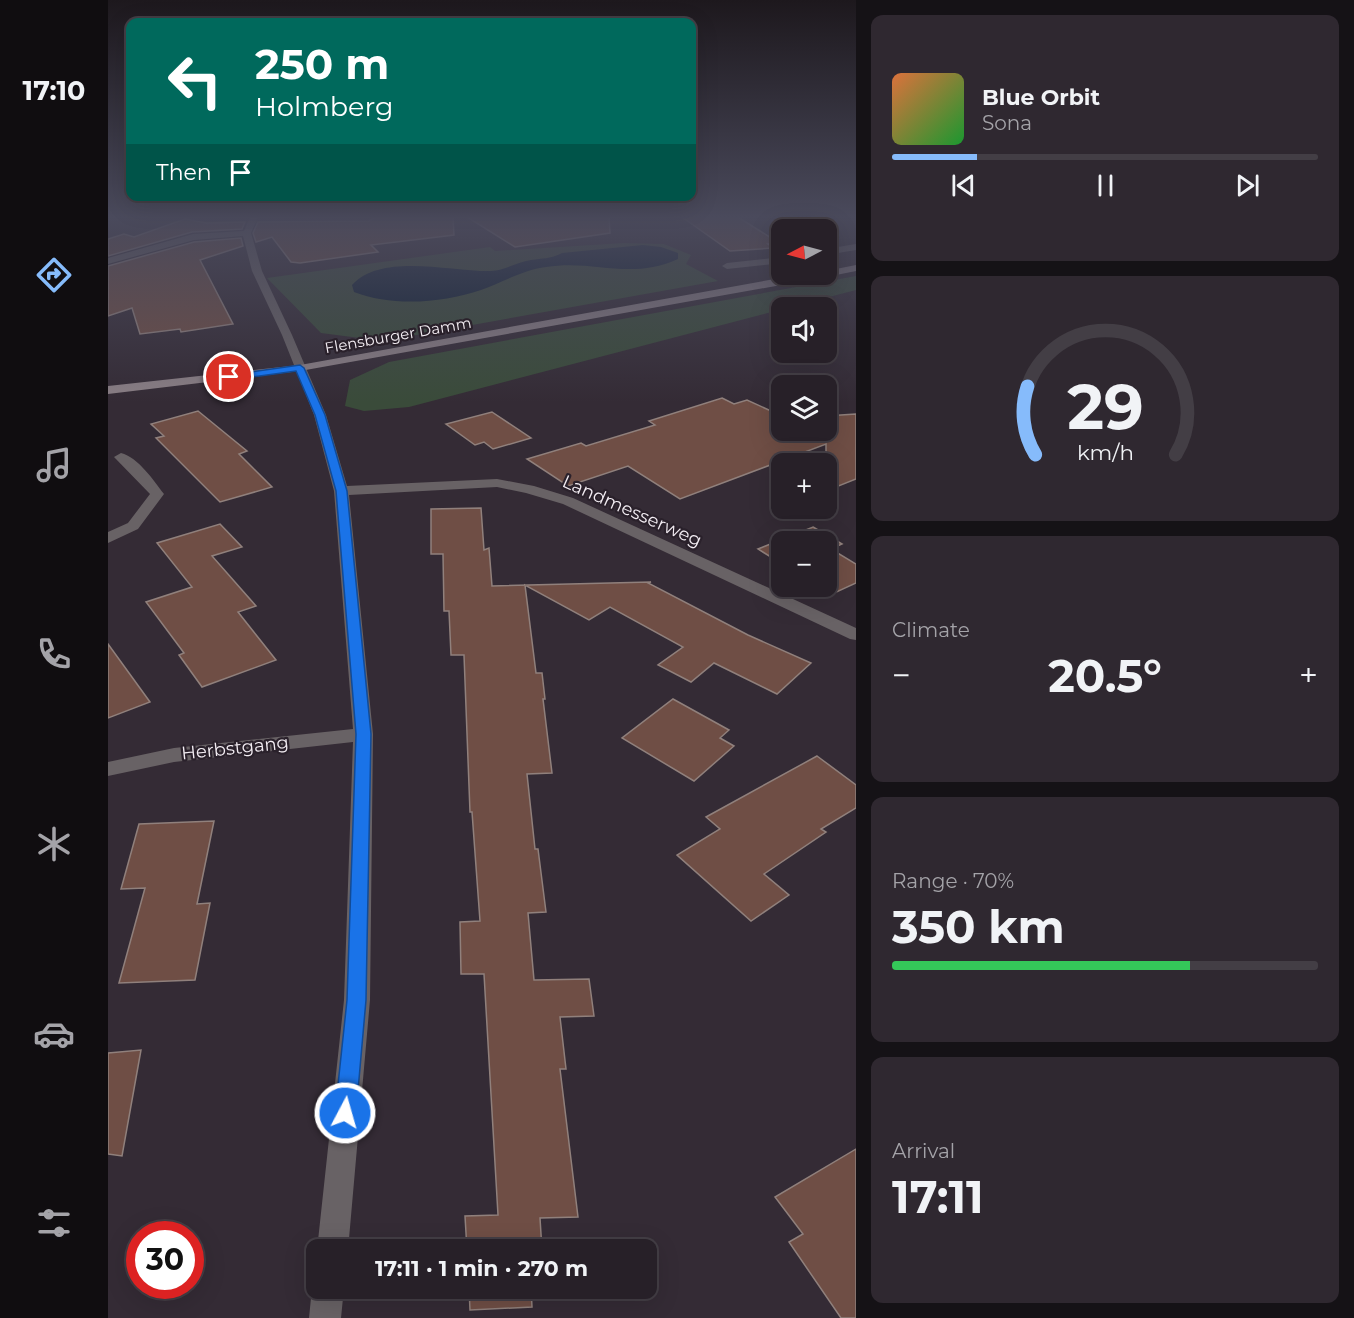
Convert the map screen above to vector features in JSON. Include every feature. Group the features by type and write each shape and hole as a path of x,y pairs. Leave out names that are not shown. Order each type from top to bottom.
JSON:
{"street":[{"path":"261,279 320,415 341,491 363,734 357,1000 333,1239"},
{"name":"Flensburger Damm","path":"108,390 300,368 771,283"},
{"path":"108,538 133,526 157,494 121,457"},
{"name":"Landmesserweg","path":"341,491 497,483 529,489 568,501 856,635"},
{"name":"Herbstgang","path":"108,769 174,755 363,734"},
{"path":"325,1318 327,1299"}],"green space":[{"path":"267,279 713,279 718,281 383,341 321,333"},
{"path":"837,279 856,279 856,290 829,297 771,297 771,312 409,407 364,411 345,406 350,380 389,362 807,285 837,285"}],"water":[{"path":"360,279 508,279 466,294 418,302 369,297 354,292 352,285"}],"building":[{"path":"108,279 210,279 233,324 181,332 180,329 140,334 132,308 108,316"},
{"path":"722,398 734,404 747,400 771,411 771,441 837,441 837,415 856,414 856,479 837,487 837,453 826,453 826,444 802,453 771,453 771,465 680,499 628,466 568,486 527,459 581,443 586,446 655,425 649,421"},
{"path":"198,411 247,451 239,454 272,487 220,502 156,438 164,436 151,424"},
{"path":"492,412 531,438 493,449 484,442 475,445 446,424"},
{"path":"481,508 484,550 489,548 492,586 525,585 536,673 542,673 552,773 527,774 535,849 538,849 546,912 528,913 534,980 589,979 594,1016 560,1017 566,1069 560,1069 578,1217 540,1218 541,1239 466,1239 465,1216 498,1215 484,974 461,974 460,922 480,921 472,812 470,812 464,655 451,655 449,611 444,611 443,554 431,554 431,509"},
{"path":"220,524 242,547 212,556 256,606 238,612 276,660 202,687 179,655 184,653 146,602 192,587 157,543"},
{"path":"813,527 820,531 803,531"},
{"path":"771,544 771,557 758,549"},
{"path":"837,553 856,564 856,583 837,592"},
{"path":"651,582 648,583 748,635 811,663 777,694 714,663 691,682 658,665 683,647 610,607 589,620 525,585"},
{"path":"108,644 150,702 108,718"},
{"path":"673,699 729,730 720,738 734,746 694,781 622,738"},
{"path":"817,756 856,785 856,808 821,829 826,832 764,874 789,895 751,921 677,855 720,829 706,817"},
{"path":"214,821 197,904 210,903 195,980 119,983 145,888 121,889 139,824"},
{"path":"141,1050 122,1156 108,1154 108,1053"},
{"path":"856,1149 856,1318 841,1318 789,1242 803,1234 775,1197"},
{"path":"470,1299 532,1299 532,1307 470,1310"}],"route":[{"path":"229,377 300,368 320,415 341,491 363,734 357,1000 345,1113"}]}
